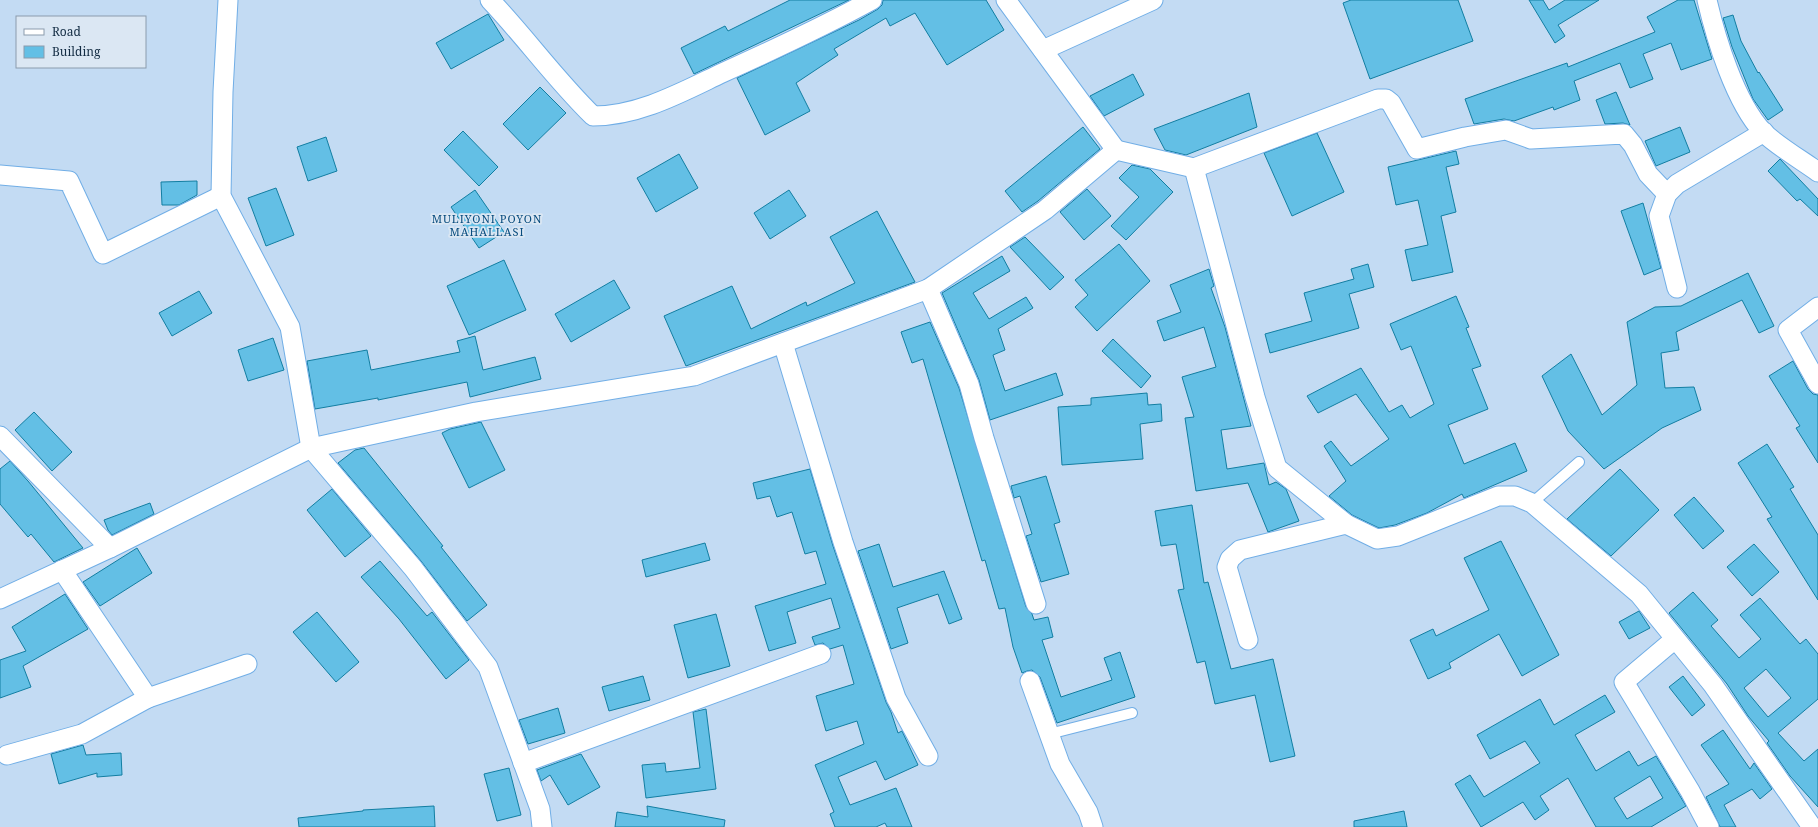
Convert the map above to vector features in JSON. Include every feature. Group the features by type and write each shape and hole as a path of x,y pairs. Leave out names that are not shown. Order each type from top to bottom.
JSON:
{"street":[{"path":"228,0 223,92 221,196 290,327 310,448 413,568 488,667 540,809 542,827"},
{"path":"490,0 517,29 569,92 593,116 608,116 652,105 824,27 872,0"},
{"path":"1006,0 1116,150 1194,168 1378,99 1386,99 1391,103 1417,149 1465,137 1506,130 1531,139 1624,134 1633,145 1648,174 1668,194"},
{"path":"1043,50 1153,0"},
{"path":"1707,0 1728,69 1746,108 1764,132 1818,172"},
{"path":"1677,288 1659,216 1668,194 1677,184 1764,132"},
{"path":"0,599 110,548 310,448 476,412 694,376 928,289 1045,210 1116,150"},
{"path":"1194,168 1255,397 1276,468 1346,524 1377,539 1398,536 1498,496 1515,496 1532,502 1639,594 1713,685 1812,827"},
{"path":"0,175 69,181 103,254 221,196"},
{"path":"928,289 969,384 984,438 1036,604"},
{"path":"1818,308 1788,330 1818,384"},
{"path":"783,343 843,542 896,698 928,756"},
{"path":"0,436 110,548"},
{"path":"1248,640 1227,567 1230,559 1240,550 1346,524"},
{"path":"62,570 148,698"},
{"path":"1675,639 1624,682 1690,791 1709,827"},
{"path":"523,763 821,654"},
{"path":"6,755 82,734 148,698 247,664"},
{"path":"1030,680 1060,764 1088,812 1093,827"}],"lane":[{"path":"1532,502 1579,462"},
{"path":"1049,734 1132,713"}],"building":[{"path":"790,0 849,0 694,74 681,48 725,26 728,31"},
{"path":"883,0 986,0 1004,30 947,65 915,13 890,26 886,18 834,49 838,55 796,83 810,111 765,135 737,78 859,20 878,9 882,5"},
{"path":"1351,0 1458,0 1473,41 1370,79 1343,3"},
{"path":"1529,0 1543,0 1549,10 1565,0 1599,0 1558,25 1565,36 1555,43"},
{"path":"1678,0 1694,0 1712,59 1681,70 1671,43 1643,54 1653,79 1630,88 1620,63 1574,81 1580,100 1554,110 1553,107 1514,121 1504,119 1474,124 1465,99 1567,63 1568,67 1655,32 1647,17"},
{"path":"488,14 504,40 451,69 436,43"},
{"path":"1733,15 1741,41 1758,73 1759,72 1783,110 1768,120 1753,99 1732,47 1723,18"},
{"path":"1133,74 1144,95 1104,116 1090,96"},
{"path":"540,87 566,113 528,150 503,124"},
{"path":"1616,92 1630,125 1623,123 1605,124 1596,100"},
{"path":"1249,93 1257,127 1186,155 1165,150 1154,129"},
{"path":"1083,127 1100,149 1038,201 1022,212 1005,191"},
{"path":"1680,127 1690,152 1656,166 1645,141"},
{"path":"463,131 498,167 479,186 444,150"},
{"path":"1317,133 1344,192 1292,216 1264,153"},
{"path":"326,137 337,171 308,181 297,147"},
{"path":"1456,151 1459,164 1446,167 1456,212 1441,216 1453,272 1412,281 1405,250 1428,245 1418,200 1396,205 1388,167"},
{"path":"679,154 698,188 656,212 637,178"},
{"path":"1780,159 1818,199 1818,216 1800,199 1797,201 1768,171"},
{"path":"1132,165 1150,169 1173,192 1126,240 1111,226 1139,197 1119,178"},
{"path":"197,181 197,195 179,205 162,205 161,182"},
{"path":"276,188 294,235 266,246 248,198"},
{"path":"1087,189 1111,216 1084,240 1060,212"},
{"path":"475,190 504,232 479,248 451,207"},
{"path":"789,190 806,216 770,239 754,213"},
{"path":"1643,203 1661,268 1644,275 1621,211"},
{"path":"877,211 915,282 686,366 664,316 732,286 751,329 806,302 807,306 855,283 830,237"},
{"path":"1025,237 1064,277 1050,290 1010,247"},
{"path":"1119,244 1150,281 1097,331 1075,307 1088,295 1075,280"},
{"path":"1002,256 1010,271 973,293 989,319 1026,297 1033,308 998,329 1005,350 993,355 1005,391 1056,373 1063,395 990,420 979,380 942,293"},
{"path":"504,260 526,310 469,335 447,286"},
{"path":"1368,264 1374,287 1349,294 1359,328 1270,353 1265,334 1312,321 1304,293 1354,279 1351,269"},
{"path":"1209,269 1214,286 1211,288 1225,327 1251,426 1221,430 1227,469 1264,463 1269,485 1276,482 1286,489 1299,521 1268,532 1248,483 1196,491 1185,418 1194,417 1182,377 1216,367 1204,327 1164,341 1157,321 1181,312 1170,285"},
{"path":"1748,273 1774,326 1759,333 1742,300 1676,332 1679,350 1661,353 1665,388 1694,387 1701,410 1662,428 1604,469 1568,431 1542,376 1571,354 1602,415 1637,385 1627,322 1655,307 1681,306"},
{"path":"614,280 630,308 571,342 555,314"},
{"path":"199,291 212,313 172,336 159,313"},
{"path":"1456,296 1469,327 1466,328 1481,366 1472,369 1488,409 1448,425 1464,464 1515,443 1527,471 1464,498 1462,494 1427,513 1395,525 1379,528 1352,515 1329,496 1346,481 1324,446 1331,441 1351,466 1389,439 1356,394 1318,413 1307,396 1361,368 1389,412 1402,405 1410,418 1434,404 1411,346 1401,350 1390,324"},
{"path":"930,322 959,388 1026,607 1032,614 1034,620 1048,617 1053,637 1042,640 1061,697 1112,680 1104,658 1120,652 1135,697 1057,723 1040,677 1032,670 1022,673 1013,647 1005,608 999,609 985,560 982,561 923,359 912,363 901,332"},
{"path":"475,336 483,370 535,357 541,379 470,397 467,382 378,400 378,398 315,409 307,361 367,350 371,370 460,352 457,341"},
{"path":"273,338 284,370 248,381 238,350"},
{"path":"1113,339 1151,376 1141,388 1102,351"},
{"path":"1793,361 1808,389 1813,394 1818,395 1818,463 1796,428 1800,426 1769,376"},
{"path":"1147,393 1148,405 1161,404 1162,421 1140,424 1143,459 1062,465 1058,407 1091,405 1091,398"},
{"path":"34,412 72,452 52,471 15,430"},
{"path":"481,422 505,470 469,488 442,433 450,429"},
{"path":"1767,444 1794,487 1790,489 1818,535 1818,600 1767,519 1772,517 1738,463"},
{"path":"364,448 443,546 441,547 487,605 467,621 421,561 338,463 355,450"},
{"path":"10,461 83,548 54,562 31,534 28,537 0,504 0,469"},
{"path":"810,469 833,546 886,702 898,733 902,731 918,765 885,780 876,761 838,777 850,805 896,788 912,827 887,827 885,823 876,827 835,827 830,814 834,812 815,765 864,744 857,721 826,731 816,696 854,684 843,645 830,649 823,643 815,645 812,637 840,628 831,598 787,612 796,643 769,651 755,606 826,584 816,551 805,554 792,512 777,517 770,496 757,499 753,483"},
{"path":"1620,469 1659,510 1611,556 1567,519"},
{"path":"1046,476 1060,522 1054,524 1069,574 1041,582 1026,536 1032,534 1020,496 1014,498 1011,486"},
{"path":"332,489 371,536 345,557 307,510"},
{"path":"1694,497 1724,531 1703,549 1674,515"},
{"path":"150,503 154,514 112,535 108,530 104,520"},
{"path":"1192,505 1204,583 1208,582 1231,669 1273,659 1295,756 1270,762 1255,695 1215,704 1205,661 1197,663 1178,590 1184,589 1176,544 1161,546 1155,511"},
{"path":"1501,541 1559,655 1522,676 1499,634 1449,663 1451,668 1428,679 1410,640 1433,629 1436,636 1489,610 1464,558"},
{"path":"705,543 710,560 646,577 642,560"},
{"path":"879,544 893,587 944,571 962,619 949,624 938,594 897,608 908,643 891,649 858,551"},
{"path":"1754,544 1779,572 1752,596 1727,567"},
{"path":"137,548 152,573 100,606 83,582"},
{"path":"380,561 427,616 432,612 469,660 446,679 399,619 361,577"},
{"path":"1693,592 1718,620 1711,626 1739,658 1761,639 1740,615 1760,598 1800,644 1806,639 1818,654 1818,699 1778,733 1804,761 1818,749 1818,807 1790,776 1767,743 1769,741 1748,716 1727,684 1669,613","holes":["1766,669 1791,698 1768,717 1744,688"]},
{"path":"65,594 88,629 23,666 31,687 0,698 0,660 26,651 12,627"},
{"path":"1639,611 1650,628 1629,639 1619,622"},
{"path":"317,612 359,662 336,682 293,632"},
{"path":"716,614 730,666 688,678 674,625"},
{"path":"643,676 650,700 609,711 602,687"},
{"path":"1683,676 1705,705 1692,716 1669,687"},
{"path":"1605,695 1615,712 1575,735 1596,771 1629,751 1638,766 1656,756 1686,806 1651,827 1596,827 1568,778 1540,796 1549,810 1535,820 1523,802 1481,827 1455,784 1470,775 1484,797 1540,763 1525,741 1490,759 1477,735 1540,699 1554,725","holes":["1650,776 1663,798 1627,819 1614,798"]},
{"path":"558,708 565,733 528,744 519,720"},
{"path":"706,709 716,789 646,798 642,765 665,763 666,772 700,768 693,712"},
{"path":"1723,730 1750,769 1754,763 1772,789 1760,799 1752,789 1724,805 1736,827 1720,827 1706,797 1729,784 1701,745"},
{"path":"83,745 86,755 121,753 122,775 97,777 97,773 59,784 51,754"},
{"path":"581,754 600,787 568,805 550,775 541,781 537,770"},
{"path":"509,768 521,815 497,821 484,774"},
{"path":"434,806 435,827 299,827 298,818 363,810"},
{"path":"647,806 725,820 724,827 615,827 617,812 648,817"},
{"path":"1404,811 1407,827 1354,827 1354,821"}],"district":[{"name":"MULIYONI POYON MAHALLASI","path":"487,224"}]}
